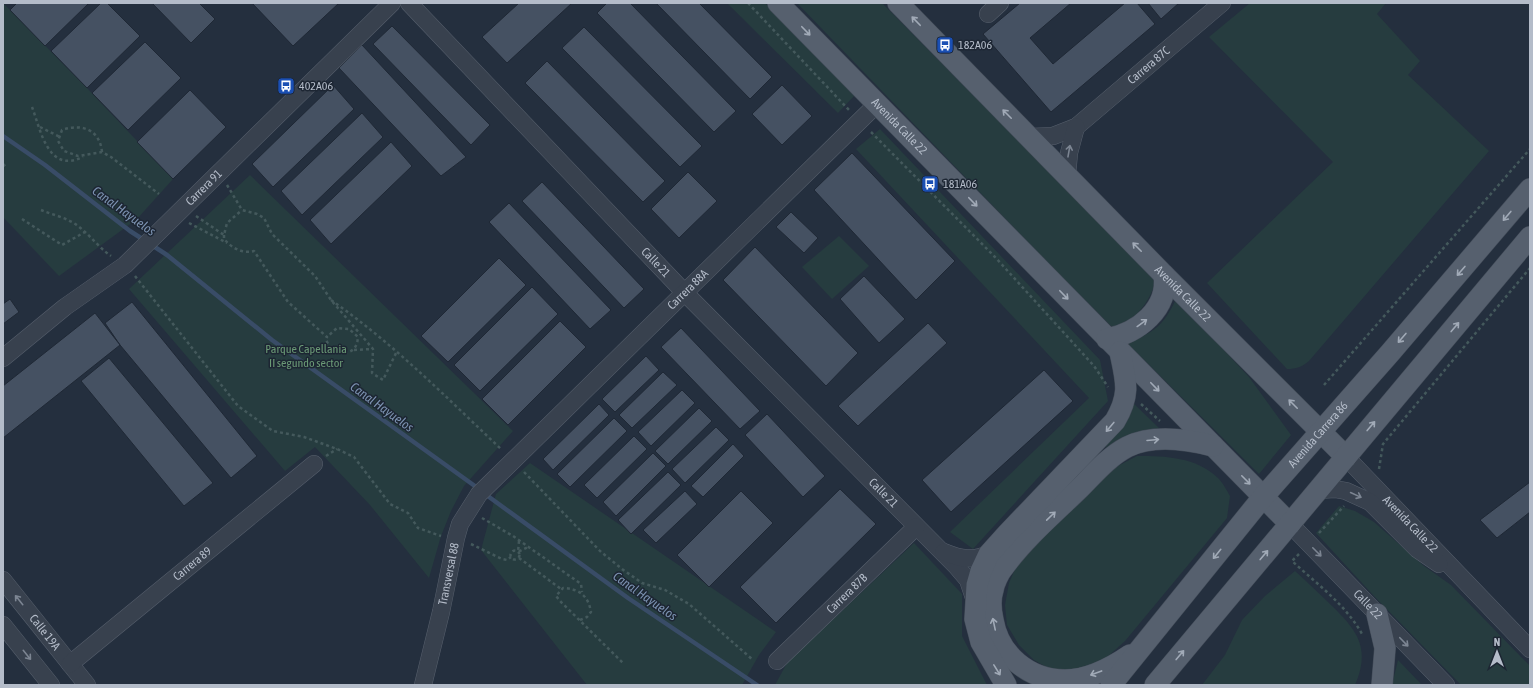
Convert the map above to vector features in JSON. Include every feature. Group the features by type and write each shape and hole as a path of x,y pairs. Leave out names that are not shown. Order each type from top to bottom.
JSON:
{"main road":[{"name":"Avenida Calle 22","path":"778,3 1290,524"},
{"name":"Avenida Calle 22","path":"898,3 1164,275 1346,456"},
{"name":"Avenida Carrera 86","path":"1111,685 1263,497 1530,188"},
{"path":"1159,682 1530,237"},
{"path":"1006,685 981,642 975,620 977,585 989,554 1006,534 1115,421 1124,406 1126,380 1114,345 1123,336 1150,318 1163,296 1164,275"},
{"path":"1142,647 1110,667 1084,678 1066,680 1047,678 1031,672 1014,661 998,640 991,610 992,590 1002,569 1035,532 1108,461 1126,448 1149,440 1192,440 1213,446"},
{"path":"1377,614 1384,648 1382,685"}],"street":[{"name":"Carrera 91","path":"3,358 65,307 125,265 392,3"},
{"name":"Calle 21","path":"409,3 684,292 916,527 942,551 968,580 975,602"},
{"name":"Carrera 87C","path":"1029,137 1053,136 1076,127 1222,3"},
{"name":"Carrera 88A","path":"498,474 877,104"},
{"path":"1067,176 1069,153 1076,127"},
{"name":"Avenida Calle 22","path":"1346,456 1530,649"},
{"name":"Carrera 89","path":"70,664 314,464"},
{"name":"Transversal 88","path":"423,685 460,524 479,494 498,474"},
{"name":"Avenida Calle 22","path":"1318,490 1335,489 1356,494 1370,502 1417,549 1467,583"},
{"name":"Calle 22","path":"1290,524 1446,685"},
{"name":"Carrera 87B","path":"777,661 916,527"},
{"name":"Calle 21","path":"942,551 955,557 966,559 977,559 989,554"},
{"name":"Calle 19A","path":"3,580 87,685"},
{"path":"3,625 51,685"}],"path":[{"path":"748,3 860,121 1000,263 1094,366 1112,396 1125,400 1136,399 1180,440"},
{"path":"32,107 45,145 55,156 66,162 73,162 85,156"},
{"path":"40,127 60,137"},
{"path":"102,152 101,141 95,134 83,127 71,127 62,130 58,141 64,151 78,156 102,152 111,157 159,194"},
{"path":"1324,385 1530,149"},
{"path":"3,164 6,167"},
{"path":"220,172 242,210 257,214 264,218 272,234 315,276 332,300 373,349 372,373 383,380 397,351"},
{"path":"41,210 71,221 99,248 125,265 152,296 238,406 273,431 304,437 354,457 390,504 408,513 418,528 441,536 456,538 502,559 507,560 511,558 514,560 519,558"},
{"path":"228,243 224,239 227,223 242,210"},
{"path":"176,215 224,235"},
{"path":"176,215 195,228 228,243 239,250 247,253 254,251 288,302 327,337 326,340 332,351 340,354 349,353 354,350 358,344 358,337 349,329 337,328 327,337"},
{"path":"22,219 62,245 84,232"},
{"path":"1370,481 1379,471 1382,444 1530,268"},
{"path":"332,300 366,325 397,351 512,460 600,551 616,565 642,583 665,590 689,604 753,660"},
{"path":"354,350 373,349"},
{"path":"1356,494 1292,561 1345,610 1364,635"},
{"path":"467,512 483,518 581,584 582,593"},
{"path":"519,541 519,558 561,589 572,589 582,593 589,602 591,612 587,617 580,620"},
{"path":"511,558 512,551 518,552 528,547"},
{"path":"561,589 556,596 623,663"}],"green space":[{"path":"3,3 87,88 173,179 137,219 59,276 3,217"},
{"path":"727,3 765,3 855,95 838,113"},
{"path":"797,3 882,3 1156,280 1150,296 1141,310 1115,330 1054,269"},
{"path":"1250,3 1386,3 1377,14 1420,61 1408,75 1489,151 1309,361 1293,369 1287,369 1207,283 1333,162 1209,37"},
{"path":"880,129 1100,360 1108,401 973,549 950,532 1089,398 856,149"},
{"name":"Parque Capellania II segundo sector","path":"250,175 513,431 464,486 451,511 441,536 429,578 370,505 315,447 285,471 129,289"},
{"path":"839,236 869,266 832,299 802,267"},
{"path":"1176,299 1249,377 1291,435 1259,474 1127,343 1144,336 1157,327 1172,308"},
{"path":"1132,402 1159,428 1121,438 1105,448"},
{"path":"1137,456 1159,456 1180,459 1209,471 1220,480 1230,496 1227,518 1125,641 1105,659 1088,669 1067,672 1050,669 1034,660 1019,645 1007,625 1005,605 1009,583 1019,560 1114,468"},
{"path":"530,463 776,632 759,655 742,685 587,685 481,550 496,494"},
{"path":"1339,506 1355,511 1374,522 1424,566 1451,585 1530,666 1530,685 1461,685 1374,596 1316,533"},
{"path":"914,543 962,594 962,636 987,685 775,685 787,663"},
{"path":"1295,571 1340,614 1359,640 1362,660 1360,672 1355,685 1202,685 1225,655 1242,620 1265,596"},
{"path":"1398,660 1422,685 1392,685"}],"building":[{"path":"17,3 89,3 45,46 10,10"},
{"path":"101,3 107,3 140,36 87,88 51,51"},
{"path":"152,3 199,3 215,19 191,43"},
{"path":"252,3 339,3 293,46"},
{"path":"519,3 572,3 507,63 482,37"},
{"path":"607,3 630,3 736,111 714,132 597,13"},
{"path":"656,3 699,3 772,77 750,99"},
{"path":"1020,3 1071,3 1030,38 1053,64 1125,3 1137,3 1155,24 1051,112 983,34"},
{"path":"1148,3 1179,3 1161,19"},
{"path":"392,26 490,125 471,145 373,44"},
{"path":"584,27 702,146 680,167 562,48"},
{"path":"145,42 181,78 128,130 92,93"},
{"path":"362,45 466,157 441,176 339,68"},
{"path":"547,61 665,181 643,202 525,83"},
{"path":"333,85 354,109 273,187 252,164"},
{"path":"782,85 812,116 782,145 752,114"},
{"path":"190,90 226,127 173,179 137,142"},
{"path":"362,113 383,137 302,215 281,191"},
{"path":"391,142 412,166 331,244 310,220"},
{"path":"852,153 955,261 916,300 814,190"},
{"path":"688,172 717,201 679,238 651,209"},
{"path":"542,182 644,289 624,308 522,201"},
{"path":"509,203 611,310 590,329 489,222"},
{"path":"791,212 818,238 804,253 776,227"},
{"path":"755,247 858,353 826,386 723,280"},
{"path":"499,258 526,285 448,362 421,336"},
{"path":"864,276 905,319 879,343 840,299"},
{"path":"532,287 558,314 480,391 454,365"},
{"path":"10,299 19,312 3,324 3,304"},
{"path":"132,302 257,456 231,478 120,345 105,323"},
{"path":"95,313 120,345 3,438 3,386"},
{"path":"560,321 586,347 508,425 482,399"},
{"path":"928,323 947,343 858,426 838,406"},
{"path":"681,328 760,411 740,429 661,347"},
{"path":"646,356 659,370 615,412 602,399"},
{"path":"109,358 213,483 184,506 81,381"},
{"path":"1044,370 1073,401 951,512 922,480"},
{"path":"663,372 677,385 632,428 619,415"},
{"path":"682,390 695,403 651,446 638,432"},
{"path":"599,404 609,415 553,470 543,459"},
{"path":"699,408 712,421 668,464 655,451"},
{"path":"767,414 825,476 803,497 745,435"},
{"path":"614,418 627,431 570,487 557,474"},
{"path":"716,427 729,440 685,483 672,469"},
{"path":"634,436 647,449 597,498 584,485"},
{"path":"733,444 744,456 703,497 691,486"},
{"path":"653,453 666,466 616,516 603,502"},
{"path":"668,472 681,485 631,534 618,520"},
{"path":"1530,482 1530,512 1497,538 1480,520"},
{"path":"840,489 876,524 776,623 740,587"},
{"path":"685,491 697,504 656,543 643,530"},
{"path":"741,491 773,523 709,587 677,555"}],"waterway":[{"name":"Canal Hayuelos","path":"3,136 45,165 130,231 167,255 272,340 479,489"},
{"name":"Canal Hayuelos","path":"485,494 628,598 757,685"}],"place":[{"name":"182A06","path":"945,45"},
{"name":"402A06","path":"286,86"},
{"name":"181A06","path":"930,184"}]}
